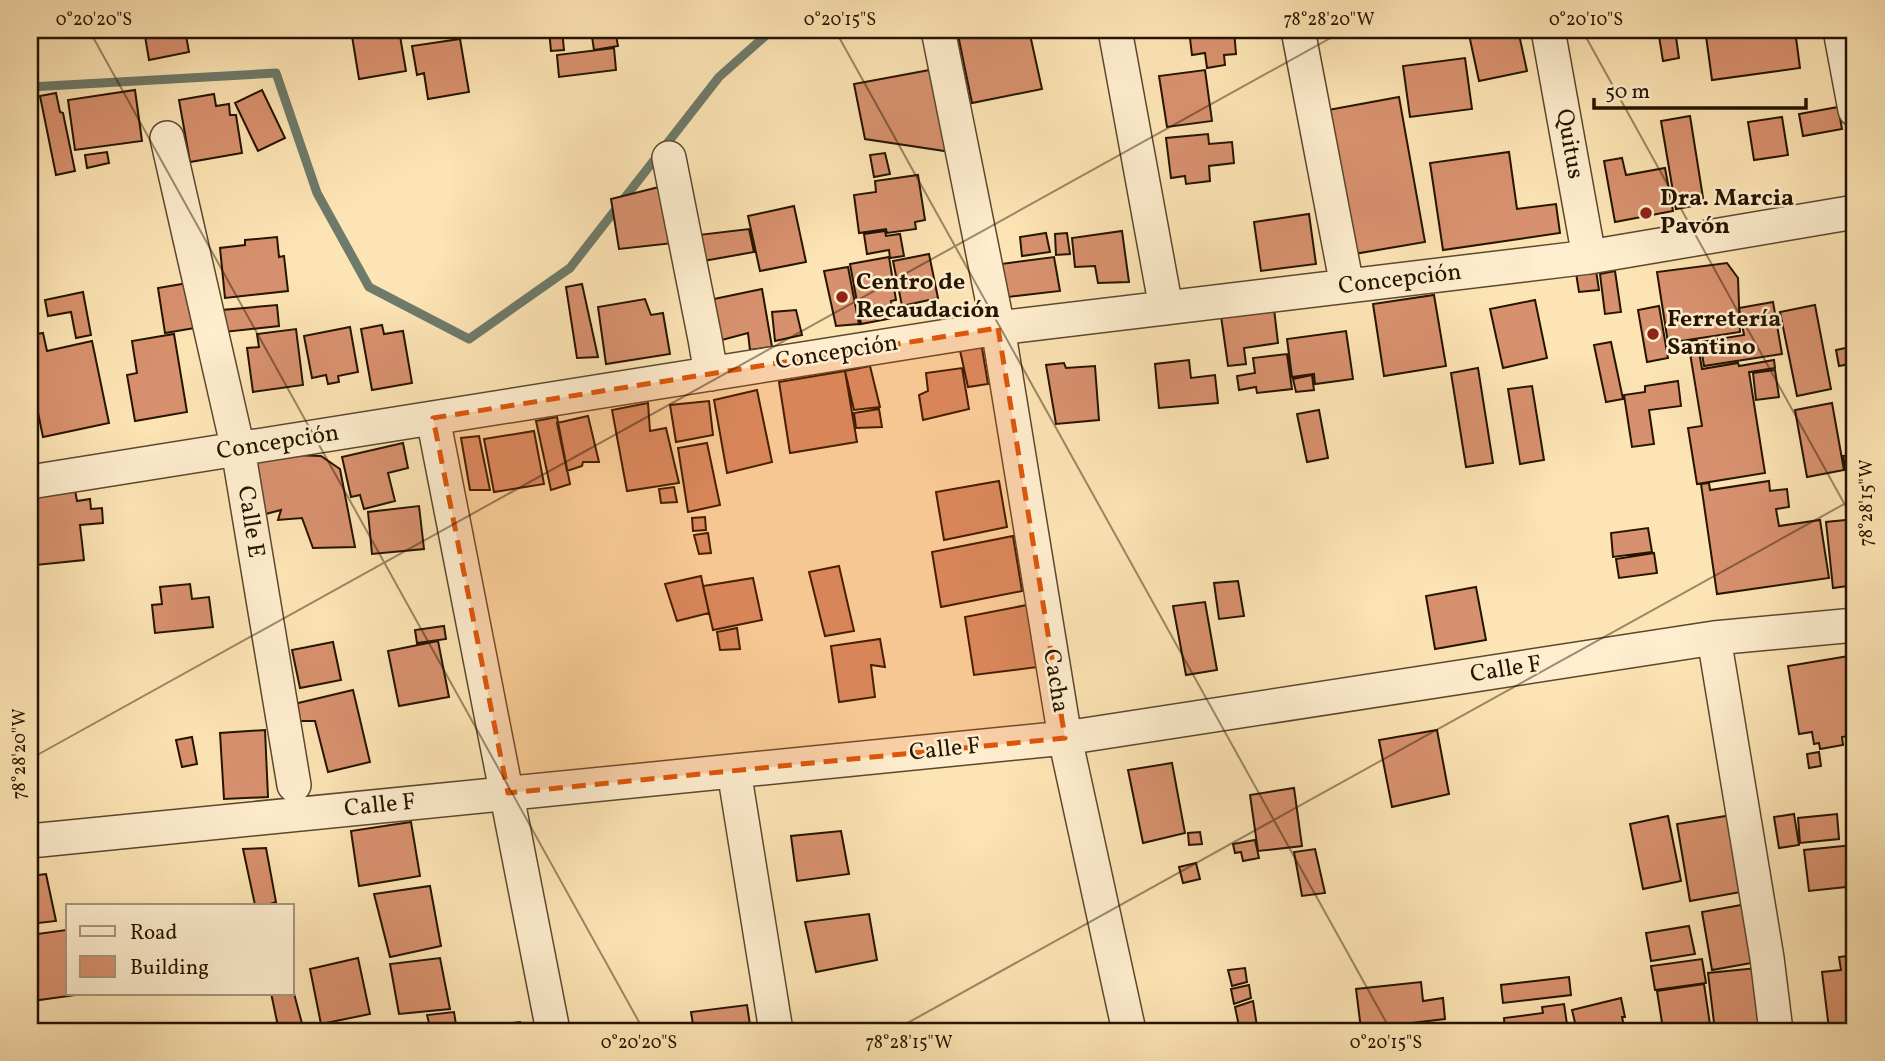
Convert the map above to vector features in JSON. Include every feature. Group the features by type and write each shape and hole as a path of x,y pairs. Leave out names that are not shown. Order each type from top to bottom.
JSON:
{"street":[{"name":"Cacha","path":"938,30 998,328 1065,738 1129,1031"},
{"path":"1115,30 1166,307"},
{"path":"1298,30 1348,286"},
{"name":"Quitus","path":"1548,30 1589,257"},
{"path":"1840,30 1855,110"},
{"name":"Calle E","path":"167,138 239,449 294,785"},
{"path":"669,158 711,374"},
{"name":"Concepción","path":"30,482 998,328 1589,257 1855,212"},
{"path":"433,418 553,1031"},
{"name":"Calle F","path":"30,841 1065,738 1714,638 1855,625"},
{"path":"1714,638 1776,1031"},
{"path":"734,771 776,1031"}],"highlighted area":[{"path":"998,328 1065,738 508,793 433,418"}],"building":[{"path":"144,30 185,30 189,52 149,60"},
{"path":"351,30 399,30 406,71 359,79"},
{"path":"549,30 562,30 564,50 551,51"},
{"path":"591,30 615,30 618,46 594,50"},
{"path":"957,30 1029,30 1042,89 972,103"},
{"path":"1189,30 1234,30 1236,54 1224,55 1225,65 1207,68 1205,53 1192,55"},
{"path":"1256,30 1280,30 1281,34 1258,38"},
{"path":"1468,30 1518,30 1527,71 1479,81"},
{"path":"1658,30 1675,30 1679,58 1663,61"},
{"path":"1740,30 1795,30 1800,68 1712,80 1706,36"},
{"path":"460,39 469,92 428,99 424,73 417,75 412,46"},
{"path":"614,48 616,70 559,77 557,55"},
{"path":"1465,58 1472,109 1410,117 1403,66"},
{"path":"935,69 951,152 865,139 854,84"},
{"path":"1205,70 1212,121 1167,127 1159,76"},
{"path":"135,90 142,141 75,150 68,100"},
{"path":"262,90 285,138 258,151 235,103"},
{"path":"56,93 75,171 56,175 40,96"},
{"path":"214,94 216,106 229,104 230,115 236,115 242,153 190,162 179,100"},
{"path":"1399,97 1425,242 1354,254 1328,110"},
{"path":"1838,107 1842,129 1803,136 1799,114"},
{"path":"1690,116 1704,204 1676,209 1661,121"},
{"path":"1782,117 1788,155 1754,160 1748,122"},
{"path":"1208,134 1209,144 1232,142 1234,163 1209,166 1210,181 1186,184 1185,176 1171,178 1166,138"},
{"path":"107,152 109,163 87,168 85,155"},
{"path":"1509,152 1517,209 1556,204 1560,233 1443,250 1430,163"},
{"path":"885,153 890,174 874,177 870,155"},
{"path":"1622,158 1626,175 1665,168 1673,211 1615,222 1604,161"},
{"path":"918,175 925,220 915,222 916,229 887,233 886,229 859,233 854,195 876,192 875,181"},
{"path":"659,187 674,243 619,249 611,199"},
{"path":"794,206 806,262 760,271 748,216"},
{"path":"1309,214 1316,264 1261,271 1254,222"},
{"path":"749,229 754,252 703,261 698,235"},
{"path":"885,231 886,236 900,234 904,256 890,258 889,250 867,254 864,234"},
{"path":"1122,231 1129,282 1098,283 1095,266 1075,267 1072,238"},
{"path":"1046,233 1050,252 1022,256 1020,237"},
{"path":"1067,233 1070,254 1056,255 1055,234"},
{"path":"277,237 279,257 284,256 288,291 225,298 220,248 245,245 245,240"},
{"path":"929,254 938,298 902,306 893,261"},
{"path":"889,257 896,300 891,301 893,318 861,324 850,264"},
{"path":"1054,257 1060,291 1008,297 1001,264"},
{"path":"1727,263 1738,278 1740,332 1668,343 1657,272"},
{"name":"Centro de Recaudación","path":"848,267 859,324 836,326 824,271"},
{"path":"1596,270 1599,290 1579,292 1576,273"},
{"path":"1615,271 1621,312 1605,314 1600,274"},
{"path":"188,283 195,328 165,333 158,288"},
{"path":"582,284 598,357 577,358 566,287"},
{"path":"762,289 772,347 750,350 748,333 718,341 709,300"},
{"path":"83,292 91,335 76,338 71,312 48,316 45,300"},
{"path":"1434,295 1446,366 1384,376 1373,304"},
{"path":"645,299 651,315 663,313 670,354 606,364 598,307"},
{"path":"1535,300 1547,358 1503,368 1490,309"},
{"path":"1773,302 1782,354 1704,366 1700,342 1744,335 1739,308"},
{"path":"277,305 279,326 224,332 222,310"},
{"path":"1815,305 1831,389 1797,396 1780,312"},
{"name":"Ferretería Santino","path":"1659,306 1668,358 1647,362 1638,310"},
{"path":"1274,309 1278,343 1244,348 1246,364 1228,366 1221,316"},
{"path":"796,310 802,335 775,341 772,312"},
{"path":"382,325 384,334 403,331 412,383 372,390 361,329"},
{"path":"350,327 358,372 338,376 339,382 328,384 326,375 312,378 304,336"},
{"path":"296,329 303,385 253,392 247,348 259,347 257,334"},
{"path":"1346,331 1353,379 1315,384 1314,374 1292,377 1287,339"},
{"path":"43,333 47,351 92,341 109,423 43,437 30,374 30,335"},
{"path":"174,334 187,412 135,421 127,375 137,373 132,341"},
{"path":"1697,340 1702,369 1774,360 1775,368 1749,372 1765,473 1697,484 1688,428 1702,426 1688,341"},
{"path":"981,342 988,384 968,387 959,346"},
{"path":"1611,342 1623,399 1606,402 1594,345"},
{"path":"1855,346 1855,363 1839,366 1836,350"},
{"path":"1287,354 1292,389 1257,393 1256,387 1239,390 1237,376 1255,373 1253,358"},
{"path":"1189,360 1191,378 1215,375 1218,403 1159,408 1155,364"},
{"path":"1064,363 1066,368 1095,366 1099,420 1056,424 1046,365"},
{"path":"870,366 880,407 854,410 845,371"},
{"path":"962,368 969,409 923,420 919,395 928,391 926,373"},
{"path":"1478,368 1493,463 1466,467 1451,373"},
{"path":"1775,370 1779,397 1756,400 1753,373"},
{"path":"845,371 857,442 790,453 779,382"},
{"path":"1312,375 1314,390 1296,392 1293,379"},
{"path":"1678,381 1681,406 1649,410 1654,444 1632,447 1624,395 1645,392 1645,386"},
{"path":"1532,386 1544,460 1520,464 1508,389"},
{"path":"757,390 772,462 727,473 714,400"},
{"path":"709,401 713,435 676,442 670,405"},
{"path":"648,403 650,431 666,428 679,483 627,491 612,410"},
{"path":"1832,403 1844,470 1807,477 1795,410"},
{"path":"879,409 882,427 856,428 854,413"},
{"path":"1319,410 1328,458 1307,462 1297,414"},
{"path":"588,416 599,462 583,462 582,466 567,471 557,423"},
{"path":"557,417 570,484 551,490 536,421"},
{"path":"534,431 544,484 494,492 484,439"},
{"path":"479,436 490,490 470,490 461,438"},
{"path":"403,443 408,468 388,473 395,501 364,509 360,495 351,497 342,457"},
{"path":"707,443 720,505 688,512 678,448"},
{"path":"1855,454 1855,512 1843,456"},
{"path":"293,455 321,456 340,469 355,547 313,548 302,518 278,520 281,510 258,516 247,460"},
{"path":"999,481 1007,527 944,540 936,492"},
{"path":"1769,481 1770,491 1787,489 1789,507 1776,509 1779,526 1820,520 1829,578 1717,594 1701,484 1709,483 1710,490"},
{"path":"674,487 677,502 661,503 659,489"},
{"path":"75,490 77,501 90,499 91,509 102,508 103,523 80,525 84,560 36,565 30,495"},
{"path":"419,506 424,549 372,554 368,512"},
{"path":"705,517 706,530 693,531 692,518"},
{"path":"1855,519 1855,585 1833,588 1826,522"},
{"path":"1648,528 1652,552 1613,557 1611,533"},
{"path":"708,533 711,553 699,554 694,535"},
{"path":"1013,536 1022,591 941,607 932,552"},
{"path":"1654,553 1657,573 1619,578 1616,559"},
{"path":"839,566 854,631 825,636 809,572"},
{"path":"701,576 709,613 677,621 665,584"},
{"path":"753,578 762,620 713,630 703,586"},
{"path":"1238,581 1244,616 1219,619 1214,583"},
{"path":"190,584 192,599 209,597 213,627 155,633 152,605 162,604 160,587"},
{"path":"1476,587 1486,640 1435,649 1426,596"},
{"path":"1205,602 1217,670 1186,675 1173,606"},
{"path":"1027,605 1038,667 974,675 965,617"},
{"path":"444,626 446,639 417,643 415,630"},
{"path":"737,628 740,649 720,650 717,632"},
{"path":"880,639 885,667 871,665 875,697 839,702 831,646"},
{"path":"438,641 449,697 399,706 388,651"},
{"path":"333,642 341,680 300,688 292,650"},
{"path":"1855,655 1855,735 1842,737 1843,745 1820,749 1819,743 1814,744 1812,732 1799,734 1788,666"},
{"path":"353,690 370,762 328,772 315,721 298,721 294,704"},
{"path":"265,730 268,797 224,799 220,733"},
{"path":"1437,730 1449,794 1392,807 1379,740"},
{"path":"192,737 197,764 182,767 176,740"},
{"path":"1819,752 1821,766 1809,768 1807,754"},
{"path":"1172,763 1185,833 1143,843 1128,770"},
{"path":"1294,788 1302,846 1258,851 1250,795"},
{"path":"1738,814 1752,890 1690,901 1677,824"},
{"path":"1794,814 1799,845 1779,848 1774,817"},
{"path":"1837,814 1839,839 1800,843 1798,818"},
{"path":"1668,816 1681,881 1643,889 1630,824"},
{"path":"411,822 420,876 359,886 351,831"},
{"path":"841,831 849,874 797,881 791,836"},
{"path":"1200,832 1202,844 1189,845 1188,833"},
{"path":"1255,840 1259,858 1243,861 1241,852 1235,853 1233,844"},
{"path":"1853,845 1855,886 1809,891 1804,850"},
{"path":"266,848 276,902 255,904 243,849"},
{"path":"1315,849 1325,893 1302,896 1294,852"},
{"path":"1196,863 1200,879 1183,883 1179,867"},
{"path":"46,874 56,921 30,924 30,876"},
{"path":"430,886 441,946 390,957 374,894"},
{"path":"1747,904 1757,962 1712,970 1702,912"},
{"path":"869,914 877,960 816,972 805,922"},
{"path":"1689,926 1695,954 1651,961 1646,933"},
{"path":"66,930 66,995 76,995 32,1001 30,935"},
{"path":"1855,955 1855,1031 1840,1031 1840,1027 1829,1029 1822,972 1841,970 1839,957"},
{"path":"358,958 370,1014 321,1024 310,969"},
{"path":"440,958 450,1009 399,1014 390,964"},
{"path":"1702,959 1706,983 1655,990 1651,966"},
{"path":"1245,968 1247,982 1232,986 1228,970"},
{"path":"1757,968 1764,1031 1715,1031 1708,973"},
{"path":"1569,977 1571,995 1503,1003 1501,985"},
{"path":"1421,982 1423,1001 1443,998 1445,1019 1361,1029 1356,989"},
{"path":"1704,984 1711,1031 1650,1031 1663,1029 1657,991"},
{"path":"1249,985 1251,998 1234,1004 1231,989"},
{"path":"294,994 304,1031 279,1031 271,995"},
{"path":"1621,998 1625,1031 1577,1031 1572,1010"},
{"path":"1253,1001 1257,1026 1240,1031 1235,1007"},
{"path":"1564,1004 1568,1031 1505,1031 1504,1018 1543,1013 1542,1007"},
{"path":"747,1005 751,1031 694,1031 691,1012"},
{"path":"454,1012 457,1031 431,1031 427,1015"},
{"path":"520,1022 522,1031 478,1031 478,1027"}],"waterway":[{"path":"30,87 276,73 317,193 369,287 469,339 570,268 719,77 772,30"}],"place":[{"name":"Dra. Marcia Pavón","path":"1646,213"},
{"name":"Centro de Recaudación","path":"842,297"},
{"name":"Ferretería Santino","path":"1653,334"}]}
